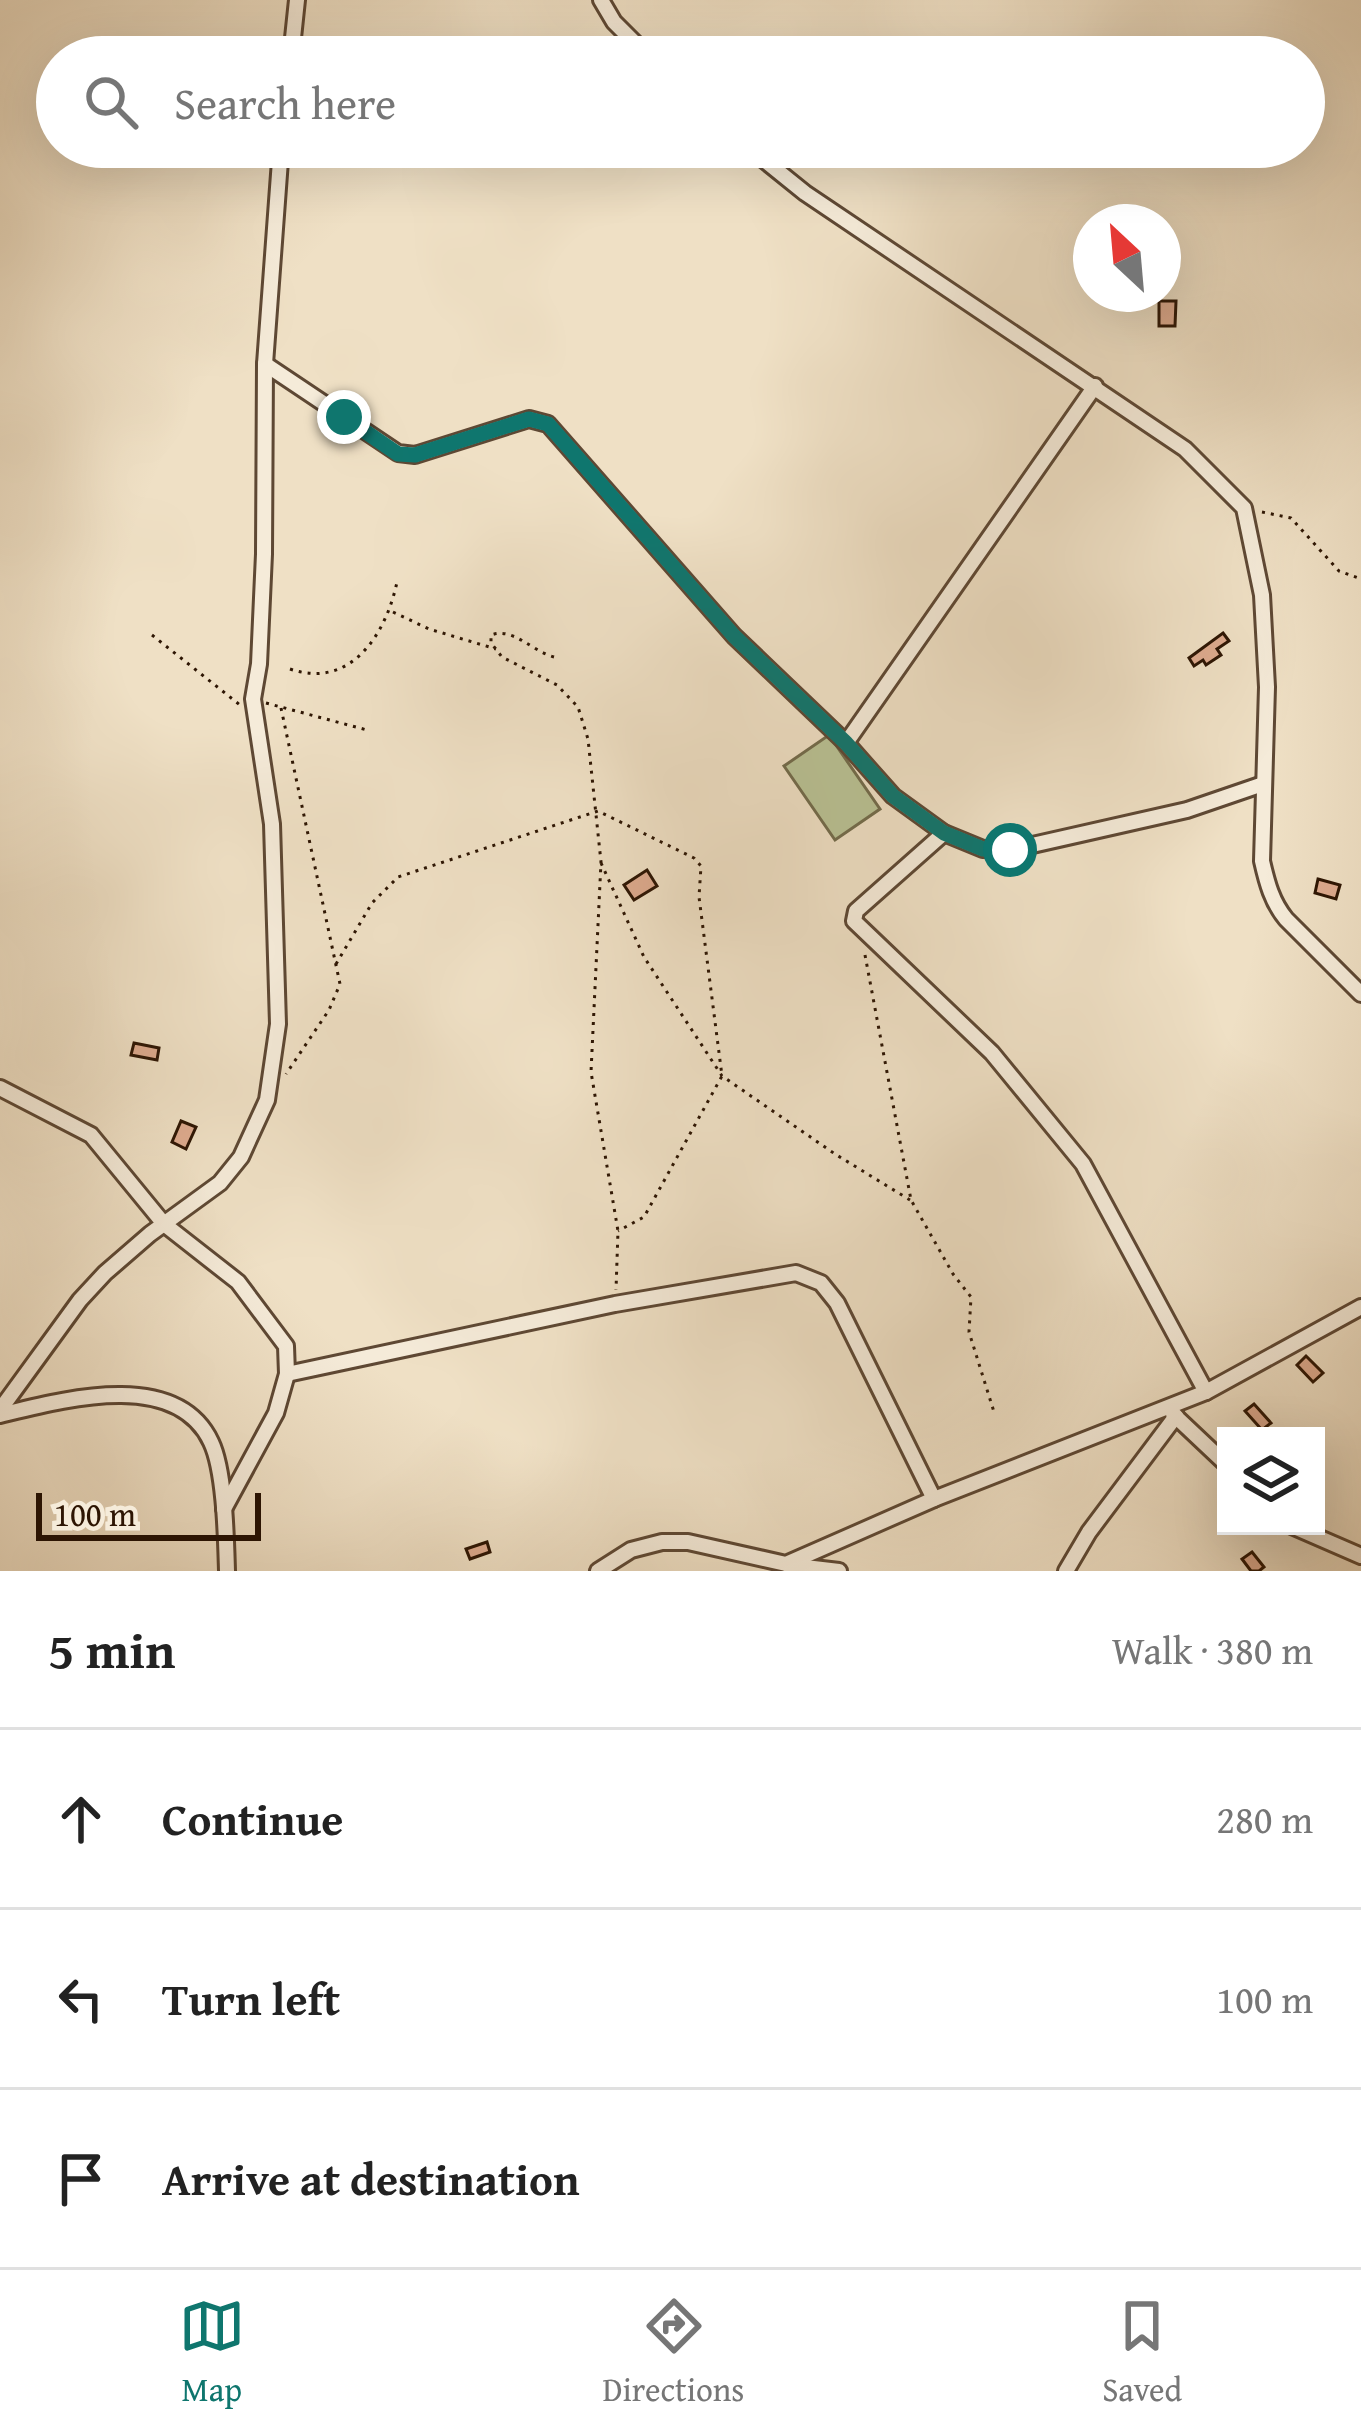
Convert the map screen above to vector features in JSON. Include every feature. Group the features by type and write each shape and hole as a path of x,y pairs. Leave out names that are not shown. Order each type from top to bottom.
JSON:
{"street":[{"path":"293,36 297,0"},
{"path":"601,0 628,36"},
{"path":"0,1412 80,1300 130,1250 207,1194 242,1157 267,1100 278,1002 272,824 253,698 262,599 265,364 279,168"},
{"path":"774,168 1186,449 1244,508 1262,596 1267,686 1262,861 1275,906 1361,994"},
{"path":"265,364 398,454 415,455 529,419 548,424 734,636 846,743 893,796 944,833 983,849 1010,850 1187,810 1263,784"},
{"path":"846,743 1095,386"},
{"path":"944,833 856,911 854,921 992,1052 1075,1153 1205,1392"},
{"path":"0,1088 91,1135 164,1224 238,1282 286,1346 287,1373 276,1413 224,1509"},
{"path":"287,1373 615,1304 796,1273 821,1283 837,1303 934,1499"},
{"path":"783,1568 934,1499 1171,1413 1361,1306"},
{"path":"0,1412 71,1397 160,1396 190,1415 212,1443 224,1509 227,1571"},
{"path":"1171,1413 1217,1456"},
{"path":"1066,1571 1171,1413"},
{"path":"1313,1535 1361,1556"},
{"path":"598,1571 631,1550 662,1542 688,1542 783,1568 839,1571"}],"path":[{"path":"1244,508 1291,518 1340,571 1361,579"},
{"path":"290,669 320,674 343,669 374,643 391,611 397,582"},
{"path":"391,611 429,629 496,649 528,673 557,685 578,707 588,739 598,811 601,862 591,1072 618,1231 615,1304"},
{"path":"496,649 491,635 502,631 531,650 554,657"},
{"path":"152,635 256,718"},
{"path":"253,698 367,730"},
{"path":"267,1100 329,1010 340,983 281,708"},
{"path":"336,964 372,903 398,877 598,811 694,858 701,866 699,896 722,1076 644,1216 618,1231"},
{"path":"601,862 644,957 722,1076 911,1201"},
{"path":"861,929 911,1201 970,1297 969,1332 994,1412"}],"green space":[{"path":"829,735 880,809 835,840 784,766"}],"building":[{"path":"1159,312 1176,312 1175,326 1159,326"},
{"path":"1223,633 1229,641 1217,649 1221,655 1206,665 1203,660 1194,666 1189,658"},
{"path":"647,870 657,886 634,900 624,885"},
{"path":"1318,879 1340,885 1336,899 1315,893"},
{"path":"134,1043 159,1048 157,1060 131,1055"},
{"path":"181,1121 196,1127 186,1149 172,1142"},
{"path":"1306,1356 1323,1373 1313,1382 1297,1365"},
{"path":"1254,1404 1271,1423 1259,1427 1245,1411"},
{"path":"487,1542 490,1552 470,1559 466,1549"},
{"path":"1252,1552 1264,1567 1259,1571 1251,1571 1242,1559"}],"route":[{"path":"344,417 398,454 415,455 529,419 548,424 734,636 846,743 893,796 944,833 983,849 1010,850"}]}
